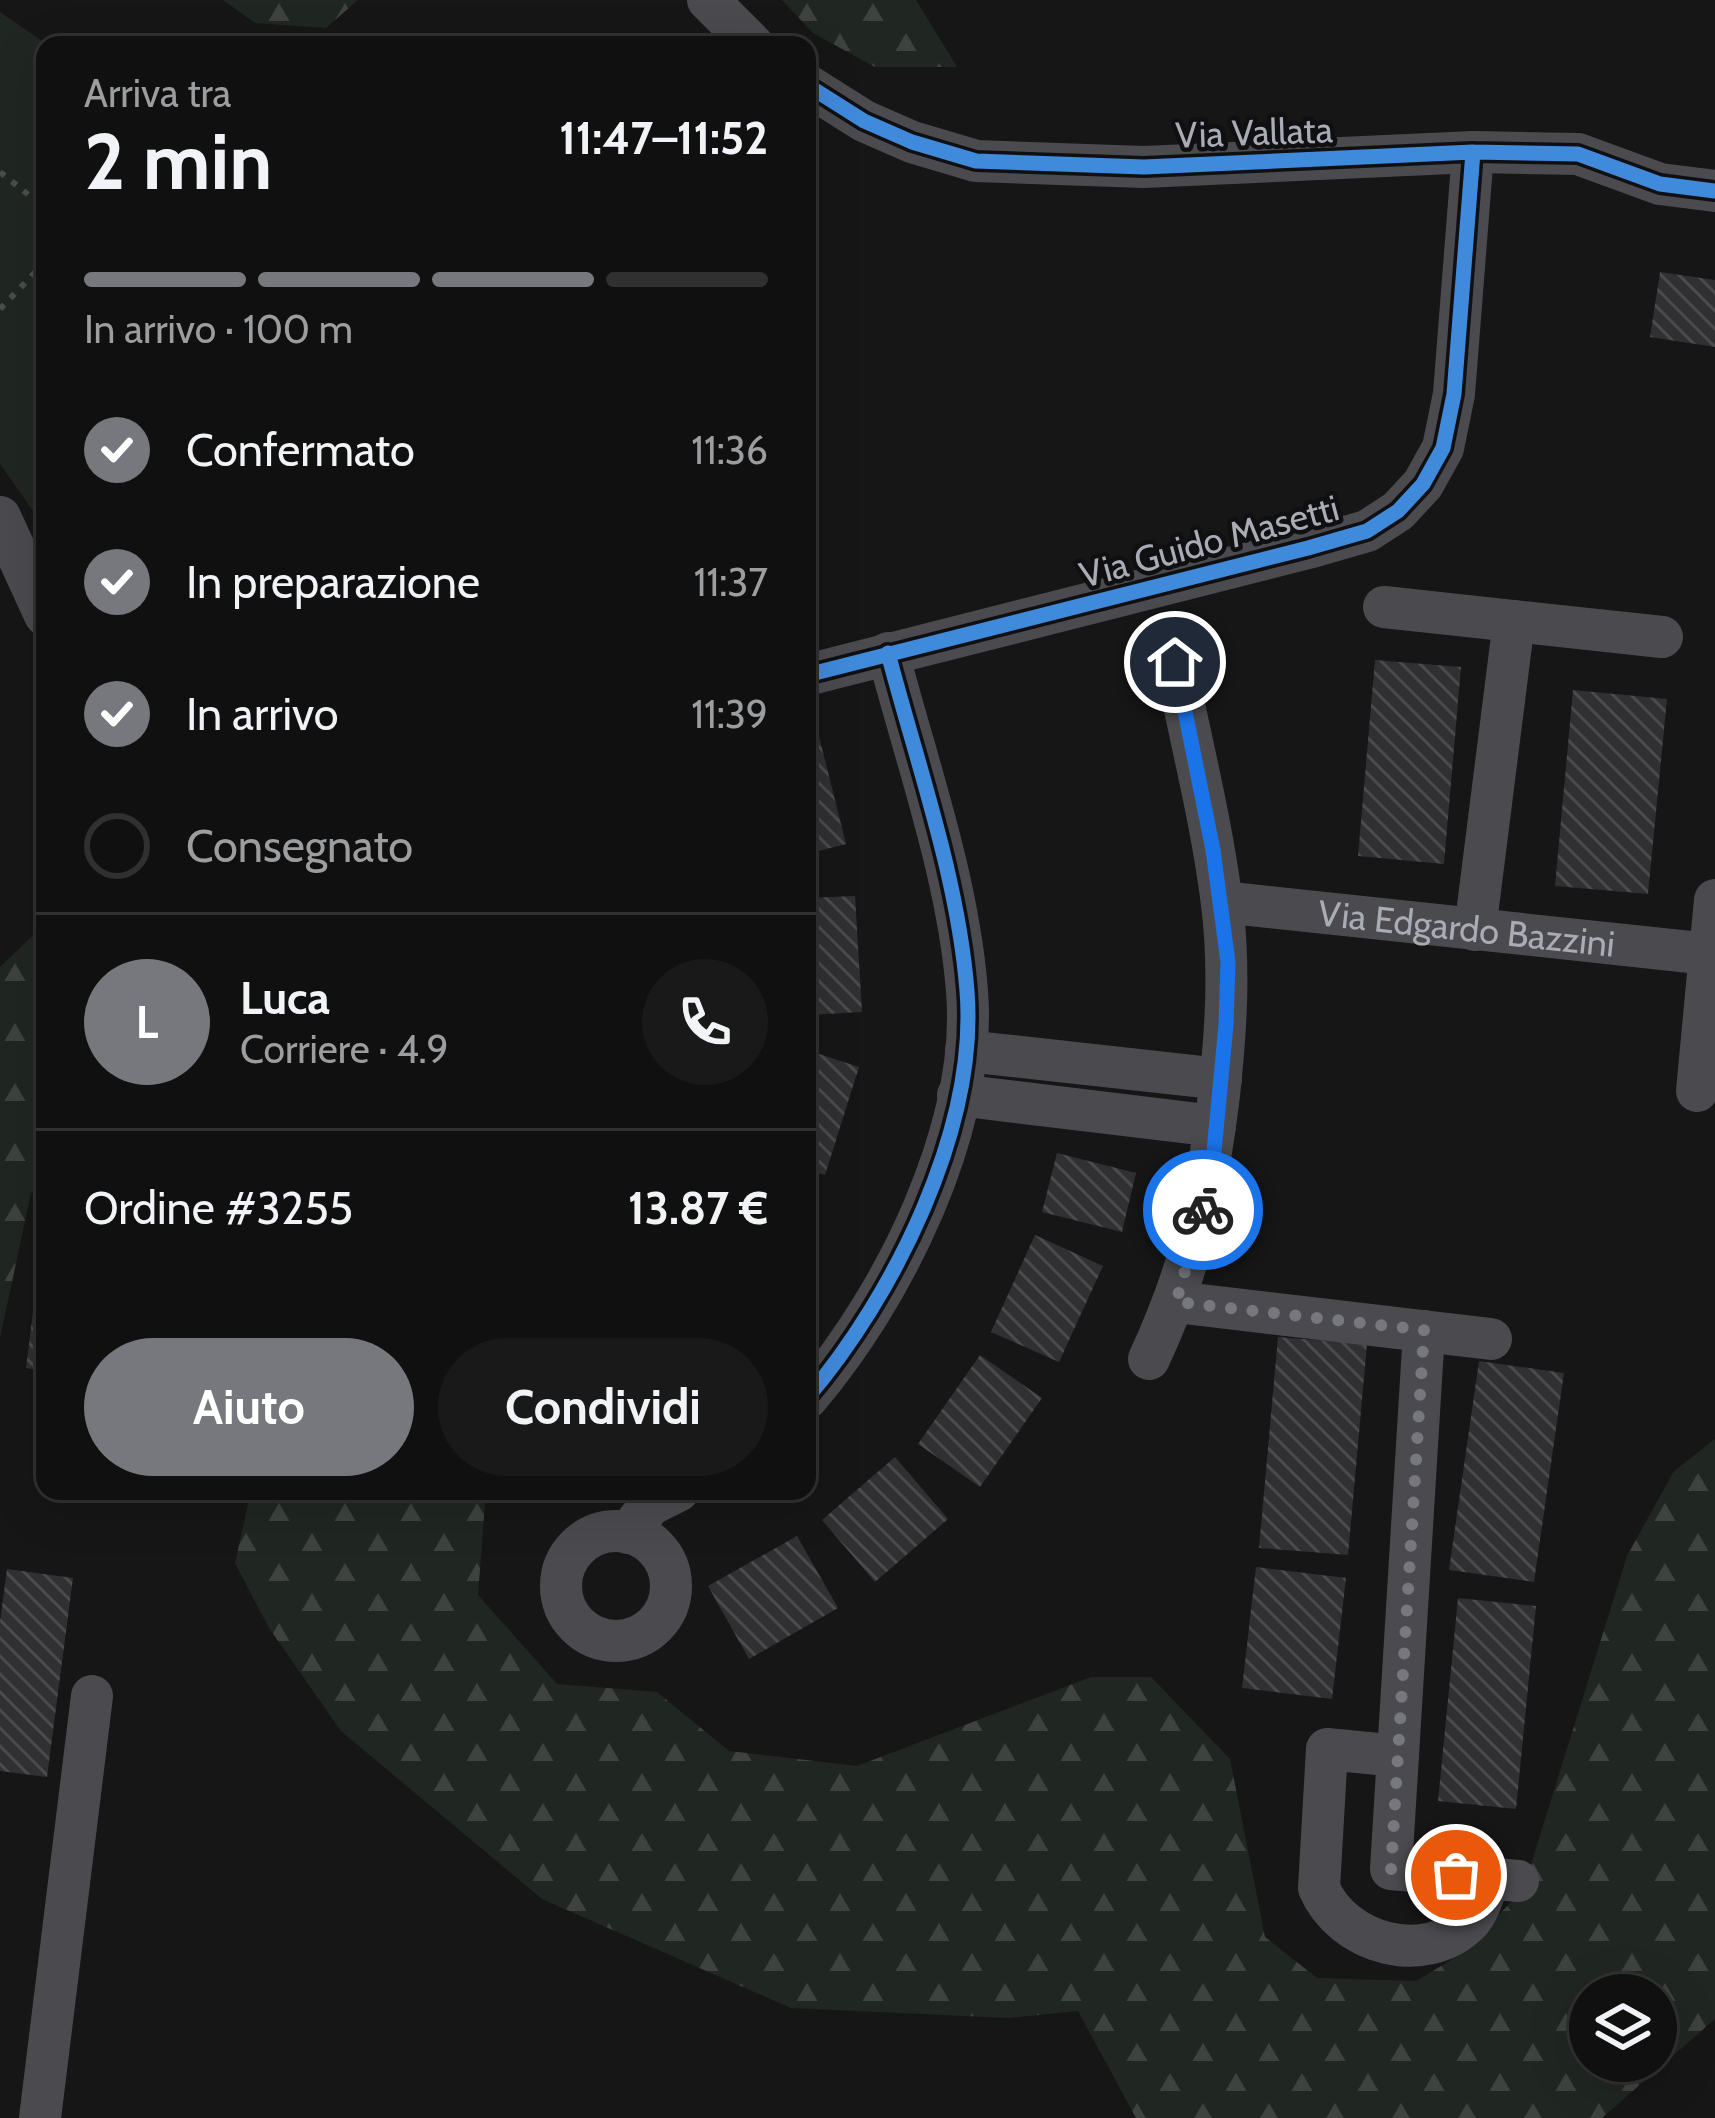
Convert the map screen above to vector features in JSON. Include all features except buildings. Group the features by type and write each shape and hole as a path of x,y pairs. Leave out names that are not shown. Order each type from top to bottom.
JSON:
{"street":[{"path":"708,0 744,36"},
{"name":"Via Vallata","path":"816,92 864,121 912,142 976,161 1144,167 1473,152 1578,154 1660,184 1715,191"},
{"name":"Via Guido Masetti","path":"816,673 1308,548 1367,530 1398,511 1423,484 1443,448 1447,430 1454,394 1473,152"},
{"path":"0,517 36,595"},
{"path":"1384,607 1662,637"},
{"path":"1475,930 1514,621"},
{"path":"816,1386 882,1295 910,1238 946,1144 966,1051 968,996 962,941 888,653"},
{"path":"1149,1359 1176,1302 1204,1206 1228,993 1222,902 1175,662"},
{"path":"1697,1091 1715,900"},
{"name":"Via Edgardo Bazzini","path":"1222,902 1709,954"},
{"path":"966,1051 1220,1079"},
{"path":"958,1095 1215,1126"},
{"path":"1176,1302 1491,1339"},
{"path":"1398,1756 1328,1749 1319,1888 1328,1908 1369,1939 1395,1945 1429,1943 1454,1934 1474,1917 1504,1879 1391,1869 1398,1756 1424,1330"},
{"path":"628,1532 660,1500"},
{"path":"40,2118 92,1696"}],"path":[{"path":"0,172 36,201"},
{"path":"0,309 36,271"}],"green space":[{"path":"223,0 358,0 326,28 255,23"},
{"path":"782,0 916,0 957,67 875,67 813,33"},
{"path":"0,12 36,37 36,515 0,464"},
{"path":"36,933 36,1193 31,1193 0,1338 0,967"},
{"path":"1715,1439 1715,2019 1677,2052 1677,1974 1569,1974 1569,2082 1643,2082 1602,2118 1136,2118 1078,2011 1009,2018 791,2008 542,1899 341,1731 269,1628 235,1563 249,1500 484,1500 478,1595 557,1684 657,1692 729,1751 857,1766 1091,1677 1151,1677 1230,1759 1265,1937 1317,1978 1416,1981 1458,1956 1523,1890 1627,1556 1674,1471"}],"cycle path":[{"path":"816,91 864,121 912,142 976,161 1144,167 1473,152 1578,154 1660,184 1715,191"},
{"path":"816,673 1308,548 1367,531 1398,511 1423,484 1443,448 1454,394 1473,152"},
{"path":"816,1386 870,1311 924,1208 959,1098 967,1044 967,991 955,906 888,653"}],"way so far":[{"path":"1203,1210 1176,1302 1424,1330 1391,1869 1456,1875"}],"route":[{"path":"1175,662 1213,850 1228,962 1213,1162 1203,1210"}]}
